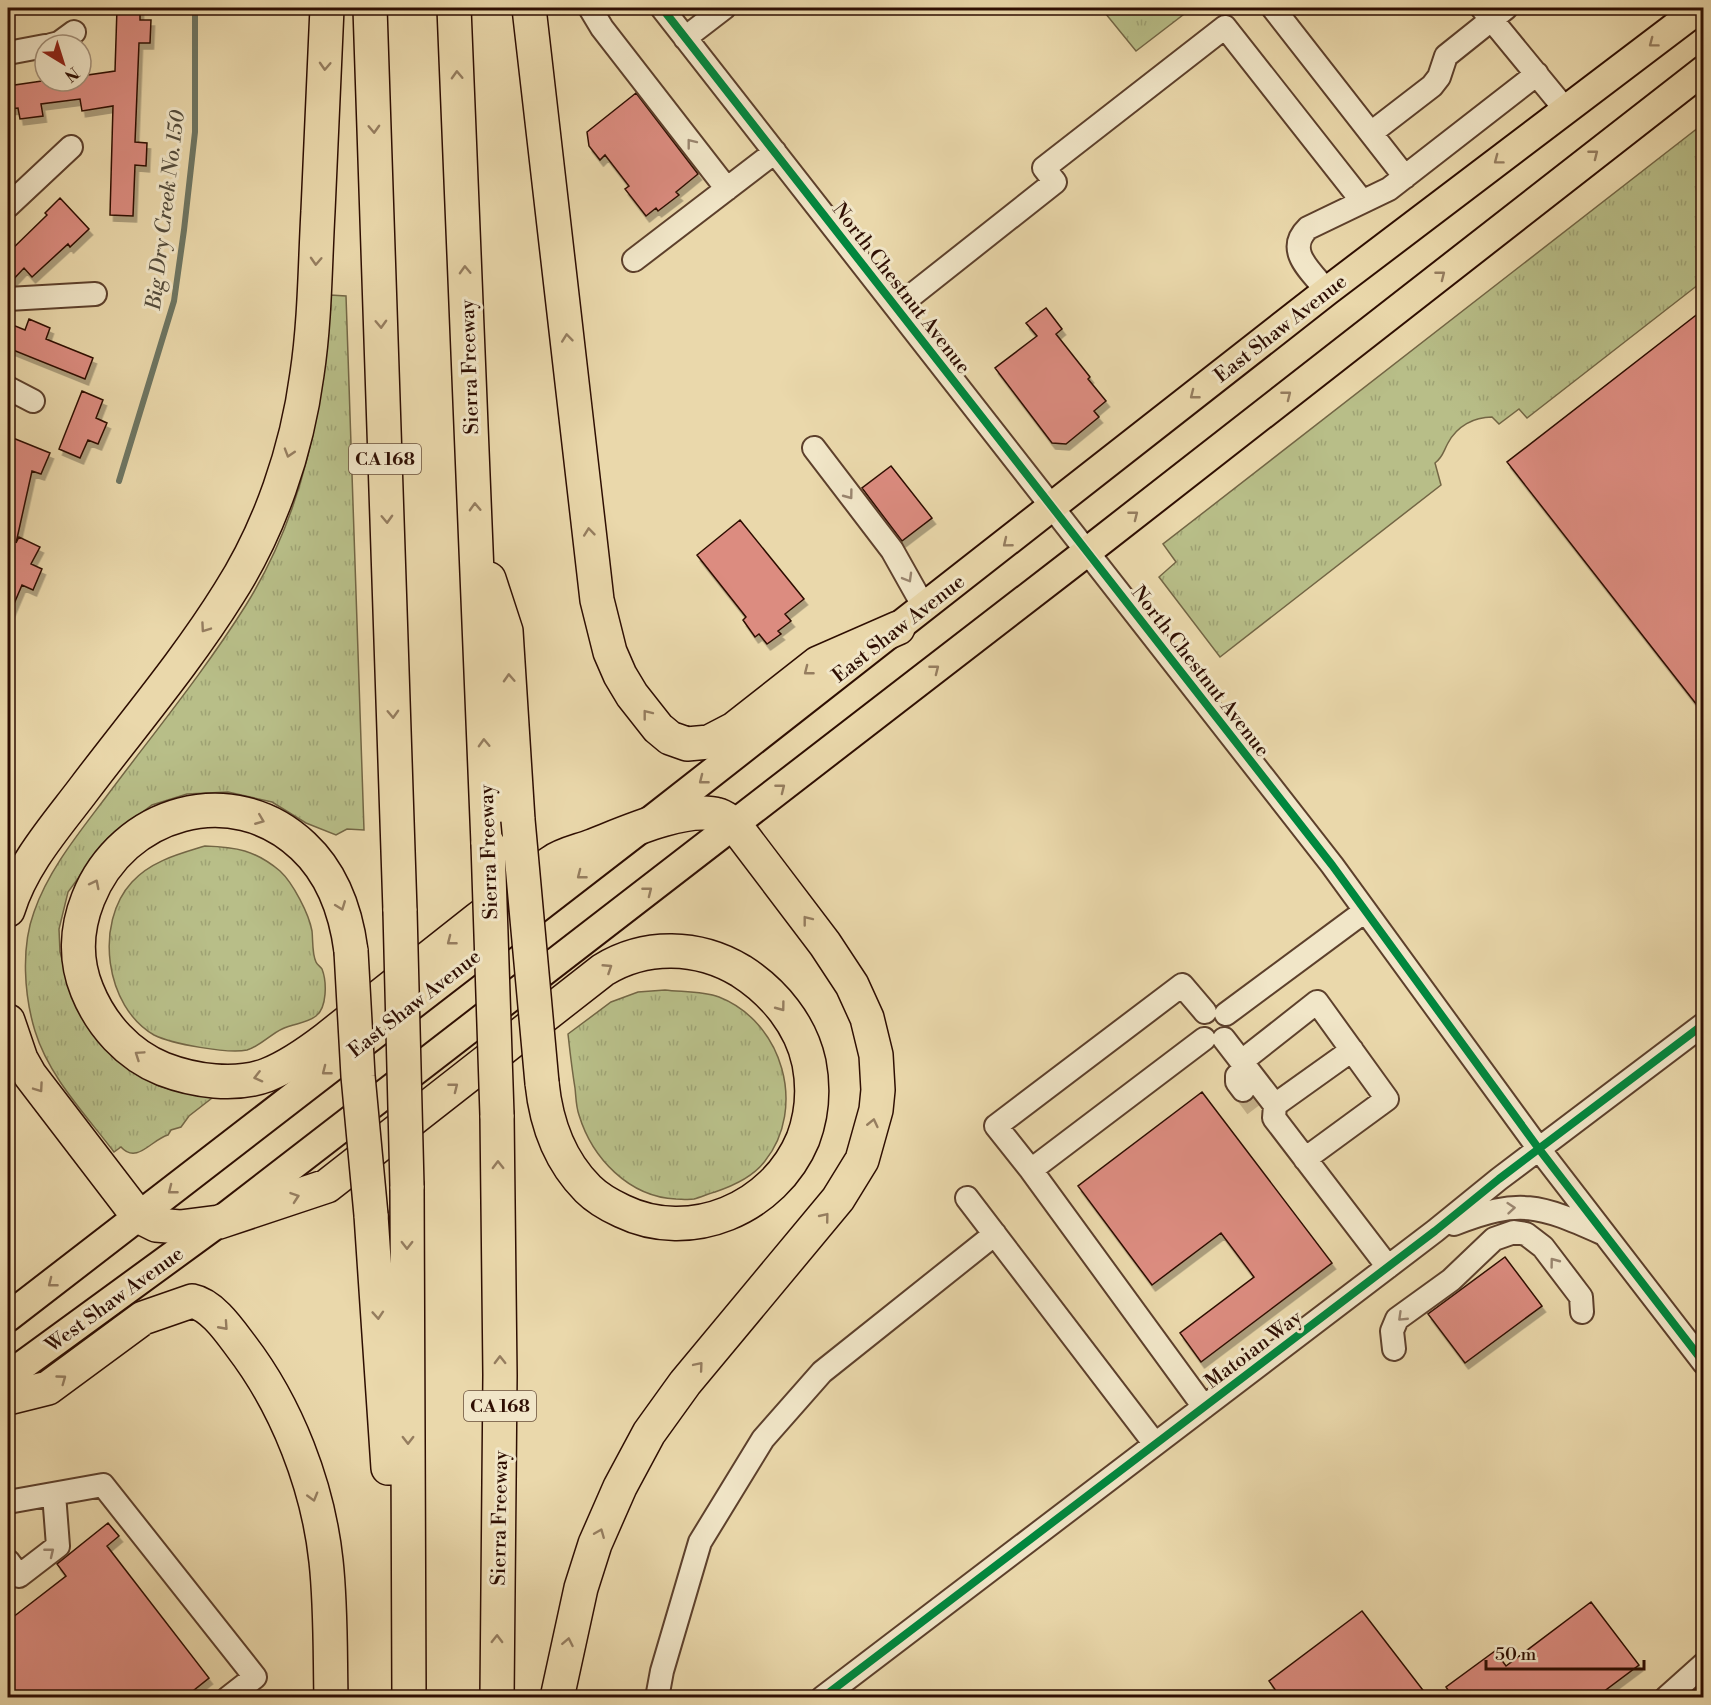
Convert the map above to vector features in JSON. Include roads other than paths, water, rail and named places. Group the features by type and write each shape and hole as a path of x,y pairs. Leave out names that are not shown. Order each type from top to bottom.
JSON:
{"highway":[{"path":"8,910 23,875 48,837 183,659 230,592 247,562 275,497 295,435 307,374 314,289 327,8"},
{"name":"CA 168","path":"370,8 407,1186 409,1698"},
{"name":"Sierra Freeway","path":"454,8 497,1115 500,1375 496,1698"},
{"path":"530,8 597,600 610,652 620,675 646,712 670,738 687,744 709,742 734,729 818,663 898,628"},
{"path":"8,1021 21,1059 30,1076 138,1216 156,1225 180,1227 219,1222 327,1186 603,970 627,958 647,952 679,951 717,959 742,972 763,987 786,1013 804,1047 811,1071 812,1104 799,1149 783,1174 757,1198 734,1211 703,1222 675,1224 634,1217 608,1204 588,1190 576,1176 551,1131 542,1083 518,820 506,631 476,539"},
{"path":"403,1698 371,1215 358,1076 351,951 344,913 331,884 308,851 290,835 273,825 241,813 212,810 181,814 149,827 128,841 115,854 97,879 85,907 79,935 81,973 92,1003 110,1029 130,1050 161,1068 184,1075 225,1080 254,1078 268,1074 318,1044 553,861 644,826 694,813 718,815 734,824 825,944 852,985 867,1018 876,1055 878,1090 876,1110 862,1160 838,1199 685,1383 649,1433 620,1487 596,1544 570,1629 557,1698"},
{"path":"8,1398 48,1389 143,1318 192,1301 200,1302 212,1313 246,1352 266,1383 292,1436 308,1482 326,1558 331,1698"}],"main road":[{"name":"East Shaw Avenue","path":"8,1317 644,826 1327,291 1700,8"},
{"path":"219,1222 1088,551 1704,70"},
{"name":"West Shaw Avenue","path":"8,1376 219,1222"}],"street":[{"path":"590,8 602,28 727,189"},
{"name":"North Chestnut Avenue","path":"662,8 1088,551 1365,911 1539,1149 1704,1363"},
{"path":"685,38 724,8"},
{"path":"1273,8 1405,177"},
{"path":"1371,134 1434,84 1439,77 1446,56 1493,11 1564,109"},
{"path":"897,307 1055,182 1044,168 1225,27 1362,201"},
{"path":"8,53 33,48"},
{"path":"1327,291 1300,256 1298,242 1302,234 1308,228 1389,189 1537,74"},
{"path":"8,206 71,147"},
{"path":"634,260 775,152"},
{"path":"8,299 95,294"},
{"path":"8,388 33,401"},
{"path":"814,448 892,550 924,607"},
{"path":"1365,911 1216,1013 1201,1016 1198,1025 1244,1064 1269,1111 1388,1267"},
{"path":"1204,1407 996,1126 1182,985 1216,1013"},
{"path":"1243,1090 1237,1082 1237,1076 1244,1064 1317,1002 1387,1099 1305,1159"},
{"name":"Matoian Way","path":"822,1698 1704,1024"},
{"path":"1030,1170 1214,1039"},
{"path":"1269,1111 1352,1050"},
{"path":"967,1198 1155,1444"},
{"path":"1436,1231 1486,1212 1509,1207 1530,1207 1564,1216 1605,1234"},
{"path":"1394,1349 1392,1331 1398,1318 1451,1280 1494,1239 1514,1232 1526,1234 1543,1247 1581,1297 1582,1311"},
{"path":"659,1697 662,1671 700,1542 763,1439 822,1372 995,1234"},
{"path":"8,1502 104,1485 255,1687 228,1698"},
{"path":"8,1561 19,1576 58,1546 54,1494"},
{"path":"1666,1698 1704,1664"},
{"path":"1670,1698 1704,1677"}],"waterway":[{"name":"Big Dry Creek No. 150","path":"119,481 174,301 195,132 195,8"}],"tunnel":[{"path":"1243,1090 1258,1110"}]}
